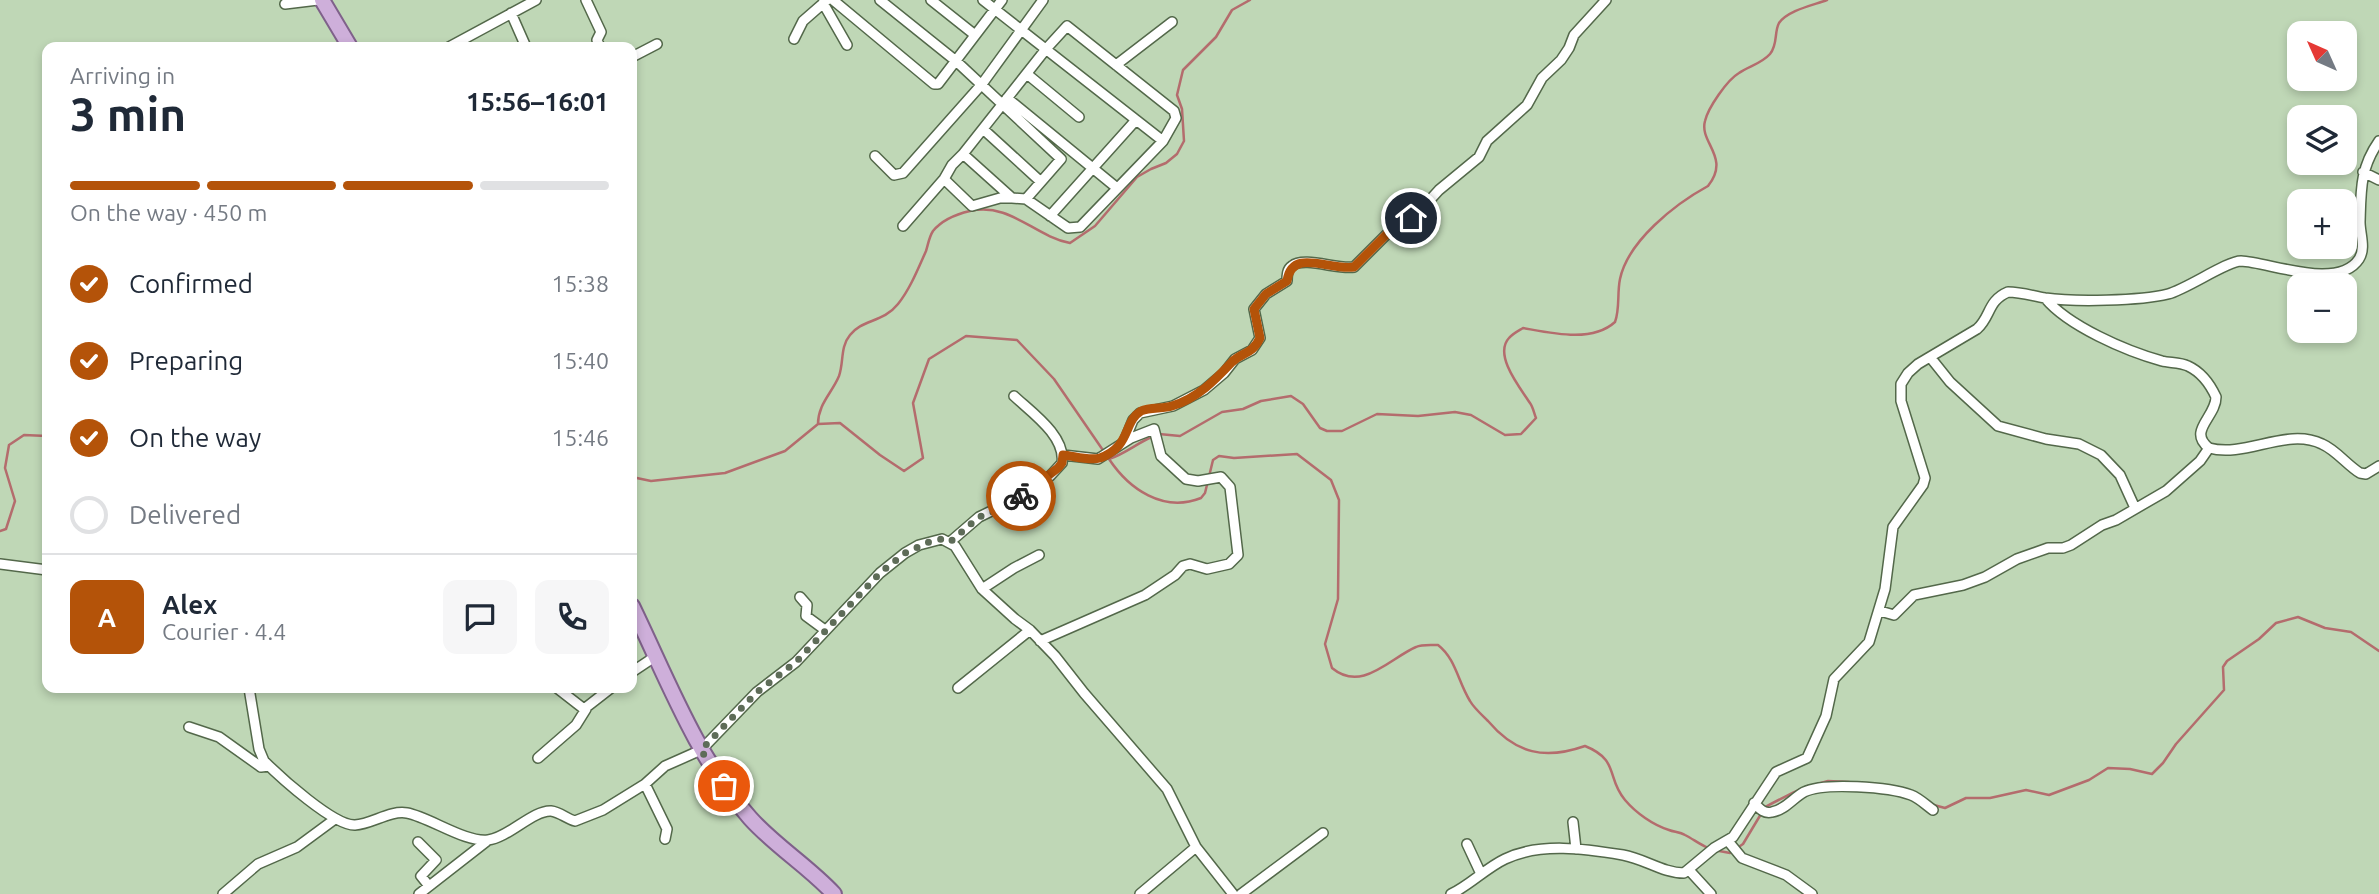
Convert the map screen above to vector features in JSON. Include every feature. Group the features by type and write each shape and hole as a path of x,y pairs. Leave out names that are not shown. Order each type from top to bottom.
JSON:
{"main road":[{"path":"320,0 347,42"},
{"path":"637,616 701,750 724,786 752,820 834,894"}],"street":[{"path":"285,4 320,0"},
{"path":"458,42 536,0"},
{"path":"586,0 601,32 598,42"},
{"path":"880,0 982,84 1117,188"},
{"path":"931,0 975,35"},
{"path":"983,0 1163,141"},
{"path":"828,1 934,84 938,84 1002,0"},
{"path":"875,156 894,175 902,173 982,84 1043,0"},
{"path":"1124,442 1133,420 1140,412 1173,406 1194,396 1224,373 1235,359 1252,350 1260,338 1254,309 1266,294 1287,281 1288,271 1294,264 1304,262 1348,268 1358,265 1397,224 1418,213 1439,190 1479,157 1487,141 1527,105 1542,78 1561,60 1574,35 1606,0"},
{"path":"794,39 803,21 828,1"},
{"path":"828,1 847,46"},
{"path":"511,13 524,42"},
{"path":"1116,65 1172,22"},
{"path":"903,226 1067,26 1174,111 1176,118 1163,141 1080,228 1071,229 1026,199 1000,198 972,206 944,179"},
{"path":"637,54 657,44"},
{"path":"1027,74 1079,117"},
{"path":"1005,101 1061,159 1026,199"},
{"path":"1050,216 1136,120"},
{"path":"983,130 1041,182"},
{"path":"1458,893 1504,859 1528,851 1576,849 1641,858 1668,872 1684,873 1710,851 1730,843 1759,808 1776,772 1807,758 1826,716 1834,679 1870,642 1885,589 1893,527 1925,478 1901,401 1901,384 1908,373 1977,329 1983,324 1991,304 2008,292 2045,298 2129,299 2167,294 2237,261 2301,273 2331,273 2346,269 2358,260 2362,250 2360,223 2363,172 2379,141"},
{"path":"963,154 1012,198"},
{"path":"2363,172 2379,180"},
{"path":"2045,298 2066,319 2130,350 2163,361 2190,366 2204,378 2217,397 2199,432 2200,439 2209,448 2236,450 2290,440 2311,440 2324,444 2360,474 2366,474 2379,466"},
{"path":"1930,357 1950,382 1998,426 2046,439 2079,444 2101,456 2120,475 2135,508"},
{"path":"950,542 979,517 1014,500 1050,475 1062,463 1063,455 1047,428 1014,396"},
{"path":"1041,640 1145,594 1184,566 1190,564 1207,569 1229,564 1237,558 1232,496 1228,482 1222,477 1198,481 1186,479 1161,456 1156,433 1124,442 1098,459 1063,455"},
{"path":"1880,611 1898,614 1914,596 1963,585 1985,577 2017,559 2048,548 2067,547 2166,491 2200,461 2209,448"},
{"path":"419,894 487,841 545,812 559,813 576,821 603,810 645,784 665,766 701,750 748,701 796,662 880,573 905,553 942,539 950,542 982,589 1041,640 1167,789 1196,847 1233,894"},
{"path":"982,589 1039,555"},
{"path":"0,564 42,569"},
{"path":"800,597 807,605 806,616 825,630"},
{"path":"958,688 1030,630"},
{"path":"637,669 656,656"},
{"path":"250,693 259,749 264,761 335,819 356,825 408,813 455,832 487,841"},
{"path":"563,693 579,707 586,709"},
{"path":"538,758 576,725 586,709 605,693"},
{"path":"189,727 219,737 261,767 269,766"},
{"path":"645,784 667,829 665,839"},
{"path":"1759,808 1781,809 1805,792 1821,786 1839,786 1902,792 1914,796 1933,810"},
{"path":"223,894 258,864 297,847 335,819"},
{"path":"1573,822 1576,849"},
{"path":"1241,894 1323,833"},
{"path":"418,842 436,860 421,876 429,886"},
{"path":"1730,843 1742,858 1786,875 1812,894"},
{"path":"1467,844 1481,874"},
{"path":"1140,894 1196,847"},
{"path":"1689,870 1711,894"}],"waterway":[{"path":"818,424 823,405 839,376 847,340 860,326 886,315 898,304 917,272 932,233 937,227 970,211 997,211 1070,243 1095,226 1137,177 1166,163 1177,154 1184,141 1182,109 1177,95 1183,70 1216,37 1232,10 1250,0"},
{"path":"1159,434 1180,436 1222,412 1291,396 1303,404 1320,428 1327,431 1342,431 1377,414 1418,416 1455,412 1471,415 1505,435 1521,434 1536,418 1506,362 1504,353 1509,338 1523,328 1571,335 1595,332 1615,322 1620,279 1632,251 1668,213 1708,186 1714,176 1716,158 1704,129 1707,115 1719,95 1734,77 1770,54 1783,18 1827,0"},
{"path":"637,478 651,481 725,473 785,451 818,424 840,423 904,471 923,458 913,403 929,359 966,336 1017,340 1054,379 1109,459 1152,437"},
{"path":"0,531 6,529 15,501 5,468 9,445 24,435 42,436"},
{"path":"1109,459 1126,480 1148,495 1160,500 1187,502 1201,498 1205,493 1213,460 1219,456 1234,458 1297,454 1331,480 1339,500 1338,599 1325,644 1332,668 1343,675 1365,675 1416,647 1438,645 1453,664 1472,704 1509,741 1520,747 1544,753 1557,753 1585,746 1596,751 1608,763 1619,792 1634,809 1657,825 1683,834 1708,848"},
{"path":"1930,804 1945,808 1966,798 1990,798 2026,790 2049,795 2089,780 2108,768 2152,774 2224,690 2223,667 2227,661 2259,639 2276,623 2298,617 2325,628 2351,632 2379,651"},
{"path":"1814,785 1828,781 1849,782"},
{"path":"1764,808 1808,786"},
{"path":"1901,788 1920,795"},
{"path":"1714,850 1730,853 1743,844 1761,814"}],"way so far":[{"path":"724,786 701,750 757,692 796,662 880,573 905,553 931,541 942,539 950,542 985,513 998,510 1021,496"}],"route":[{"path":"1021,496 1058,468 1063,455 1098,459 1124,442 1135,416 1140,412 1173,406 1194,396 1224,373 1235,359 1252,350 1260,338 1254,309 1266,294 1287,281 1288,271 1294,264 1304,262 1337,268 1354,267 1397,224 1411,218"}]}
